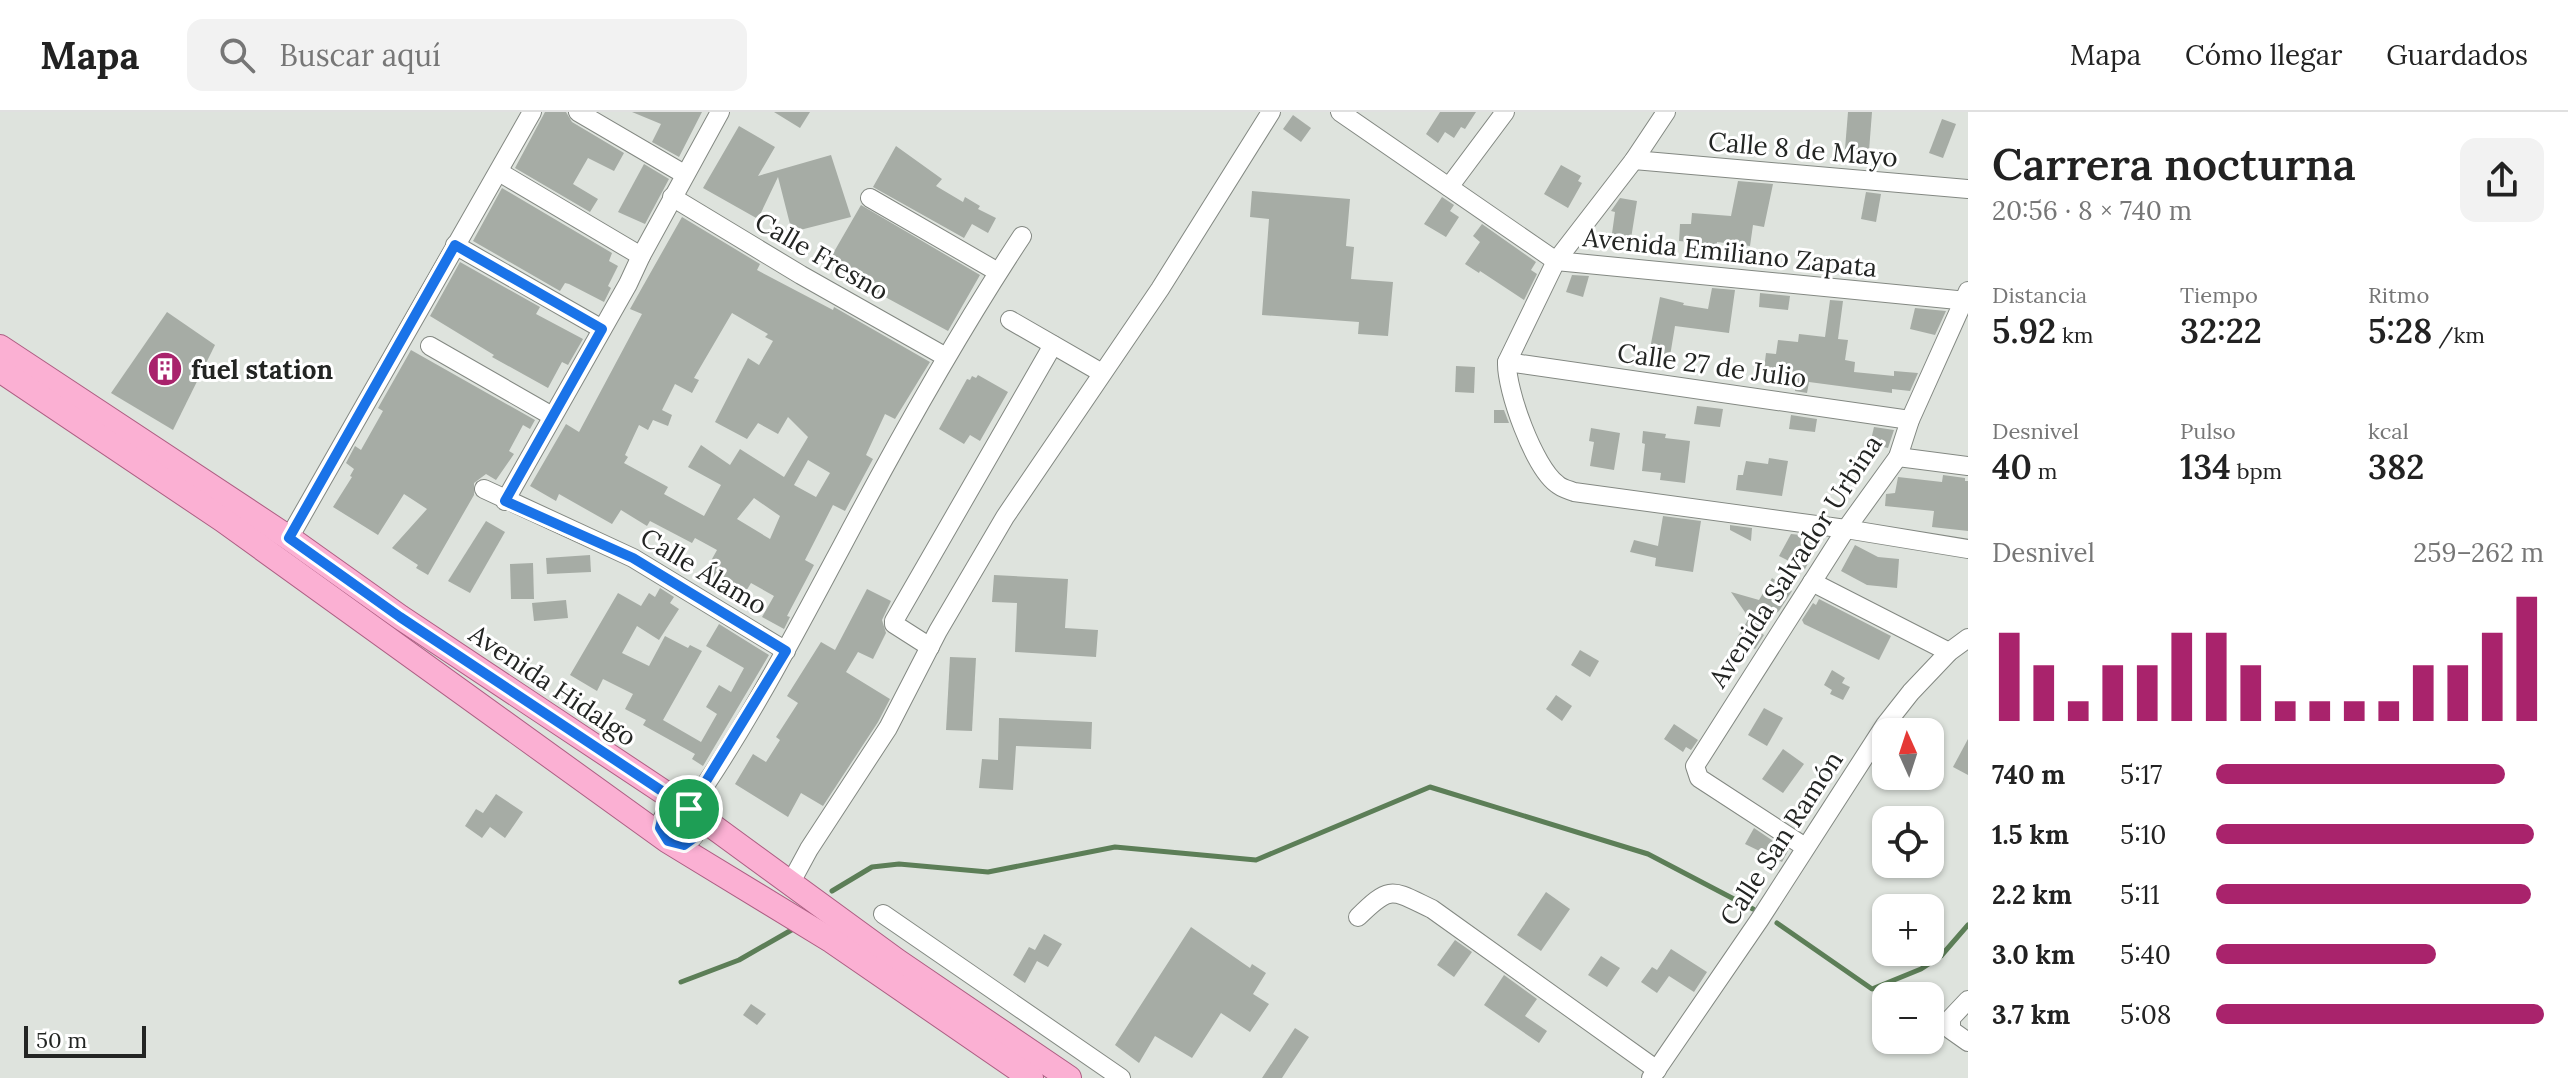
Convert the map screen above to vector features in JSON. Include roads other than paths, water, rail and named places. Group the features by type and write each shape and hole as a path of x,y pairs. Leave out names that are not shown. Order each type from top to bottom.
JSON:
{"main road":[{"name":"Avenida Hidalgo","path":"0,347 689,809 897,961 1069,1078"},
{"path":"0,370 223,520 668,841 832,941 1031,1078"}],"street":[{"path":"289,538 532,112"},
{"path":"578,112 684,174"},
{"path":"505,501 628,284 684,174 720,112"},
{"path":"790,884 809,849 888,728 930,647 1005,517 1160,289 1271,112"},
{"path":"1449,187 1505,112"},
{"path":"1666,112 1634,160 1556,261 1507,362 1506,376 1516,412 1547,474 1558,486 1574,492 1968,549"},
{"name":"Avenida Emiliano Zapata","path":"1349,115 1556,261 1967,298"},
{"name":"Calle 8 de Mayo","path":"1634,160 1968,189"},
{"path":"499,172 641,256"},
{"name":"Calle Fresno","path":"672,197 946,357"},
{"path":"870,198 998,272"},
{"path":"689,809 786,651 946,357 1022,236"},
{"path":"455,245 602,329"},
{"name":"Avenida Salvador Urbina","path":"1805,847 1699,778 1695,766 1846,529 1898,457 1910,420 1967,298"},
{"path":"1010,320 1102,373"},
{"path":"930,647 894,621 1053,345"},
{"path":"430,346 552,416"},
{"name":"Calle 27 de Julio","path":"1507,362 1910,420"},
{"path":"1898,457 1968,466"},
{"name":"Calle Álamo","path":"484,489 633,558 786,651"},
{"path":"1812,582 1949,652"},
{"name":"Calle San Ramón","path":"1654,1074 1760,919 1885,725 1949,652 1968,638"},
{"path":"675,808 689,809 697,822 695,837 684,845 668,841 660,828 663,815 675,808"},
{"path":"1358,917 1380,895 1397,893 1432,909 1654,1074"},
{"path":"883,914 1121,1078"},
{"path":"1968,1000 1951,1018 1951,1030 1968,1042"}],"waterway":[{"path":"832,891 872,867 899,864 988,872 1115,847 1256,860 1430,787 1648,854 1753,909"},
{"path":"1777,923 1872,989 1921,969 1941,956 1968,925"},
{"path":"681,982 739,960 795,928"}],"place":[{"name":"fuel station","path":"165,369"}]}
